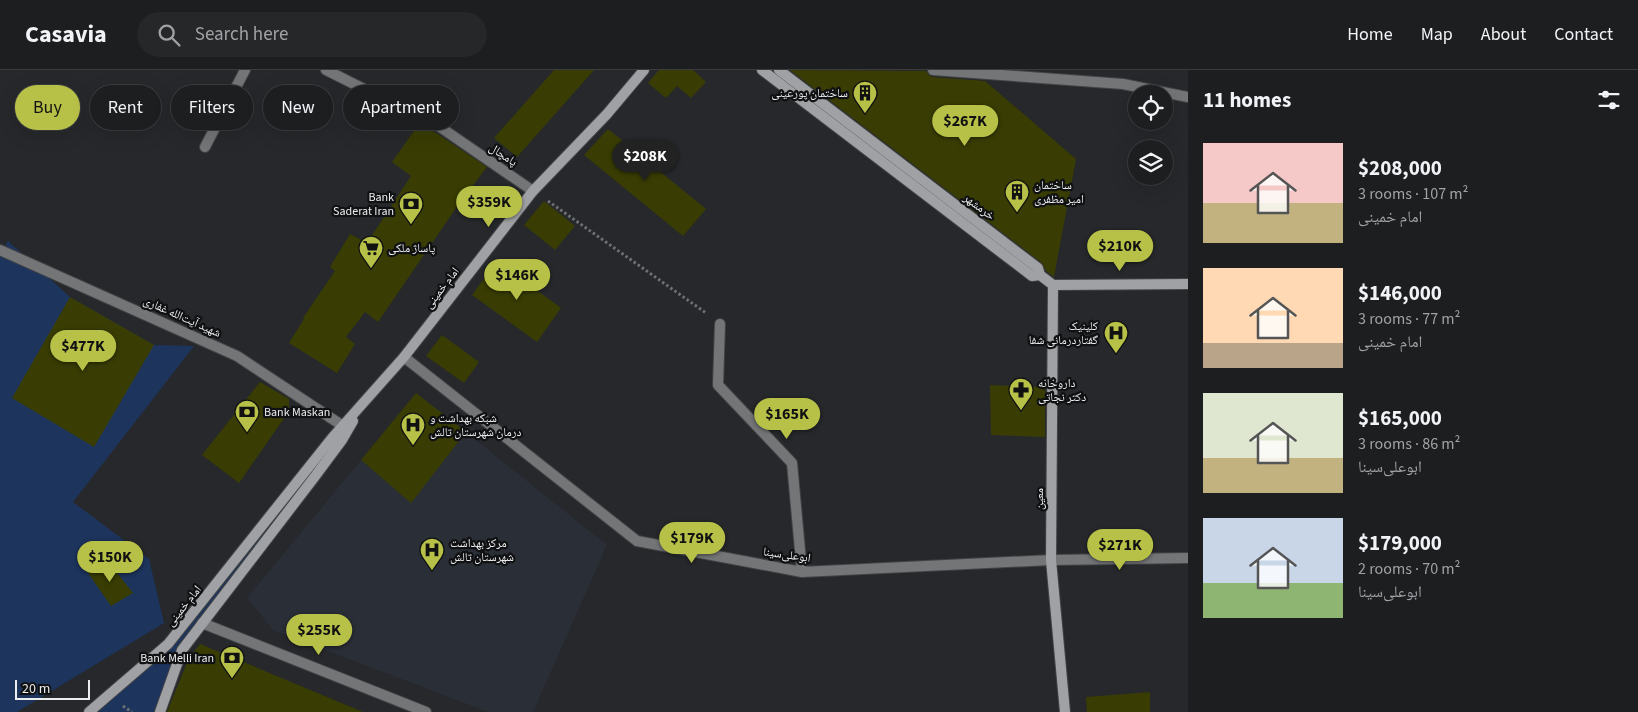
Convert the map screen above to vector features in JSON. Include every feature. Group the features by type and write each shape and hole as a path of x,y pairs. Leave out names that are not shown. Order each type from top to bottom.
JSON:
{"street":[{"path":"205,147 245,70"},
{"name":"پامچال","path":"326,70 440,127 533,191"},
{"name":"امام خمینی","path":"88,712 168,644 342,426 404,358 533,191 607,114 644,70"},
{"name":"خرمشهر","path":"762,70 1036,276 1053,285"},
{"name":"خرمشهر","path":"779,70 1038,268 1036,276"},
{"path":"933,70 1123,84 1188,97"},
{"name":"شهید آیت‌الله غفاری","path":"0,250 237,356 342,426"},
{"path":"1053,285 1188,284"},
{"name":"معین","path":"1053,285 1051,560 1065,712"},
{"path":"720,324 718,385 792,463 802,572"},
{"name":"ابوعلی‌سینا","path":"404,358 637,541 802,572 1051,560 1188,558"},
{"name":"امام خمینی","path":"160,712 182,650 342,440 360,408"},
{"path":"202,623 426,712"}],"path":[{"path":"533,191 720,324"}],"shaded area":[{"path":"8,241 70,297 154,345 194,346 73,502 149,559 164,623 17,712 0,712 0,255"},
{"path":"360,408 182,650 160,712 89,712 168,644"},
{"name":"مرکز بهداشت شهرستان تالش","path":"466,432 607,545 533,712 488,712 273,630 247,598 361,460 411,502"}],"building":[{"path":"554,70 594,70 517,157 494,138"},
{"path":"659,70 693,70 706,82 691,98 677,86 666,98 648,83"},
{"name":"ساختمان امیر مظفری","path":"790,70 926,71 932,77 985,81 1076,159 1054,277 1046,271 1042,263"},
{"path":"608,129 706,209 683,236 584,155"},
{"path":"415,130 430,130 487,167 456,208 378,322 365,312 346,337 355,344 337,373 289,343 303,318 335,271 330,267 350,234 367,243 411,176 392,162"},
{"path":"544,201 575,226 555,250 524,225"},
{"path":"497,261 561,308 537,342 472,295"},
{"path":"70,297 154,345 94,447 12,398"},
{"path":"442,335 479,362 464,383 426,356"},
{"name":"Bank Maskan","path":"260,382 289,399 289,411 239,483 202,455"},
{"name":"داروخانه دکتر نجاتی","path":"990,385 1045,387 1045,437 991,435"},
{"name":"شبکه بهداشت و درمان شهرستان تالش","path":"416,393 466,432 411,503 361,460"},
{"path":"107,560 133,593 111,606 88,573"},
{"name":"Bank Melli Iran","path":"200,644 363,712 167,712 189,658"},
{"path":"1150,692 1150,712 1087,712 1086,697"}],"place":[{"name":"ساختمان پورعینی","path":"865,114"},
{"name":"ساختمان امیر مظفری","path":"1017,213"},
{"name":"Bank Saderat Iran","path":"411,225"},
{"name":"پاساژ ملکی","path":"371,269"},
{"name":"کلینیک گفتاردرمانی شفا","path":"1116,354"},
{"name":"داروخانه دکتر نجاتی","path":"1021,411"},
{"name":"Bank Maskan","path":"247,433"},
{"name":"شبکه بهداشت و درمان شهرستان تالش","path":"413,446"},
{"name":"مرکز بهداشت شهرستان تالش","path":"432,571"},
{"name":"Bank Melli Iran","path":"232,679"}]}
